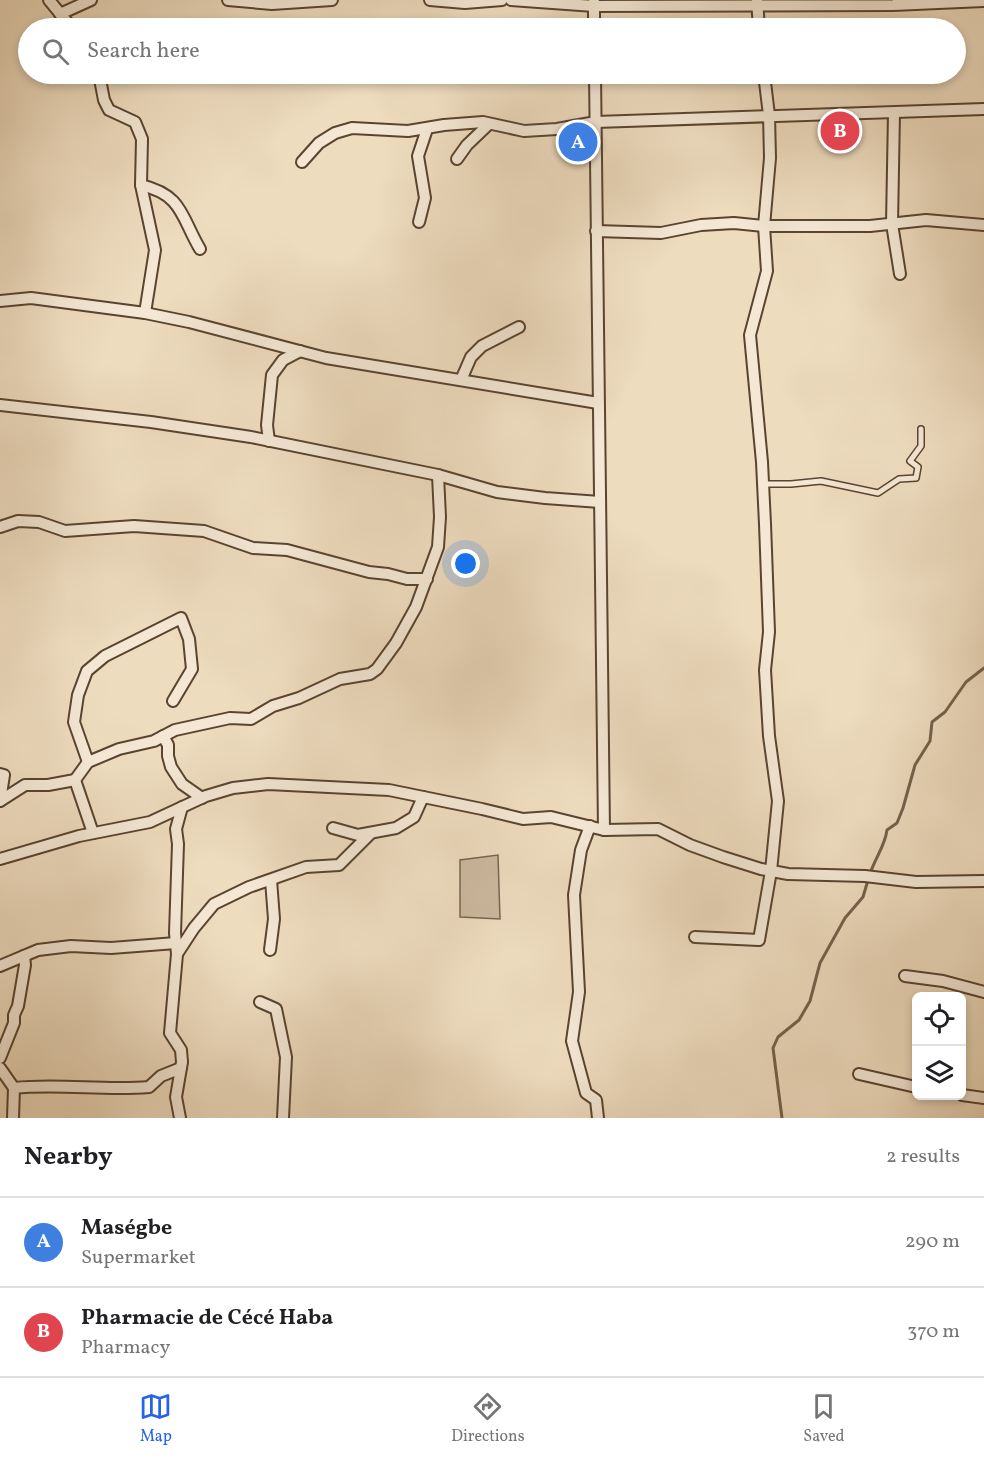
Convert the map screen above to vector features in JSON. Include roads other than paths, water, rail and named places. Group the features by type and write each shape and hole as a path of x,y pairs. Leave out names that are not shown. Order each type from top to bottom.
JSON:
{"street":[{"path":"49,0 63,18"},
{"path":"60,14 91,0"},
{"path":"228,0 272,4 332,0"},
{"path":"430,0 465,3 502,0"},
{"path":"511,0 594,3 984,1"},
{"path":"757,3 758,18"},
{"path":"101,84 104,100 109,110 135,122 142,139 141,185 155,250 145,313"},
{"path":"595,84 604,830"},
{"path":"695,936 759,940 771,871 778,801 769,736 765,670 769,632 763,484 750,335 767,271 764,226 770,158 765,84"},
{"path":"302,162 319,143 335,133 352,128 408,131 444,126 489,124 524,131 556,129 596,122 984,110"},
{"path":"894,113 892,224 900,274"},
{"path":"457,159 467,145 489,124"},
{"path":"419,222 424,198 418,156 427,129"},
{"path":"141,185 169,196 182,210 189,230 200,249"},
{"path":"596,231 661,232 701,225 734,223 764,226 870,226 926,220 984,225"},
{"path":"0,301 31,298 145,313 189,322 326,358 598,403"},
{"path":"461,380 471,357 482,346 519,327"},
{"path":"269,441 267,425 272,375 283,360 300,351"},
{"path":"0,405 151,422 269,441 438,475 496,492 600,502"},
{"path":"0,801 25,785 75,780 87,762 119,749 154,741 175,730 230,718 250,719 273,706 299,698 340,679 370,674 377,669 396,643 416,607 438,547 440,518 438,475"},
{"path":"0,527 18,521 39,522 65,531 134,526 204,531 253,548 286,550 369,572 407,579 427,579"},
{"path":"87,762 74,722 78,695 87,670 105,656 181,618 189,639 192,669 173,701"},
{"path":"163,736 168,745 171,767 182,784 202,798"},
{"path":"0,774 4,775 0,801"},
{"path":"75,780 93,833"},
{"path":"0,859 93,833 150,822 202,798 233,788 267,784 389,790 523,819 551,818 604,830 658,829 690,845 771,871 829,876 865,876 916,882 984,881"},
{"path":"333,828 358,835 396,828 414,818 423,797"},
{"path":"180,1118 176,1097 181,1068 181,1050 170,1033 176,948 178,844 176,829 182,807"},
{"path":"590,826 581,850 574,895 579,992 572,1041 586,1093 596,1100 598,1118"},
{"path":"0,966 38,950 71,946 176,948 214,904 249,887 306,867 339,866 371,833"},
{"path":"270,950 274,919 271,880"},
{"path":"0,1058 18,1006 25,965 24,956"},
{"path":"905,976 943,981 984,992"},
{"path":"260,1002 276,1009 286,1057 283,1118"},
{"path":"14,1088 40,1085 149,1087 161,1076 181,1068"},
{"path":"2,1074 14,1088 13,1118"},
{"path":"859,1074 912,1086"},
{"path":"966,1096 984,1098"}],"lane":[{"path":"763,484 821,481 878,493 899,479 916,478 918,467 910,461 921,446 921,429"}],"waterway":[{"path":"870,874 887,830 897,823 915,765 930,741 932,722 945,712 966,682 984,668"},
{"path":"782,1118 773,1048 778,1037 799,1020 810,1001 820,963 845,918 863,897 868,880"}],"place":[{"name":"Pharmacie de Cécé Haba","path":"840,131"},
{"name":"Maségbe","path":"578,142"}]}
